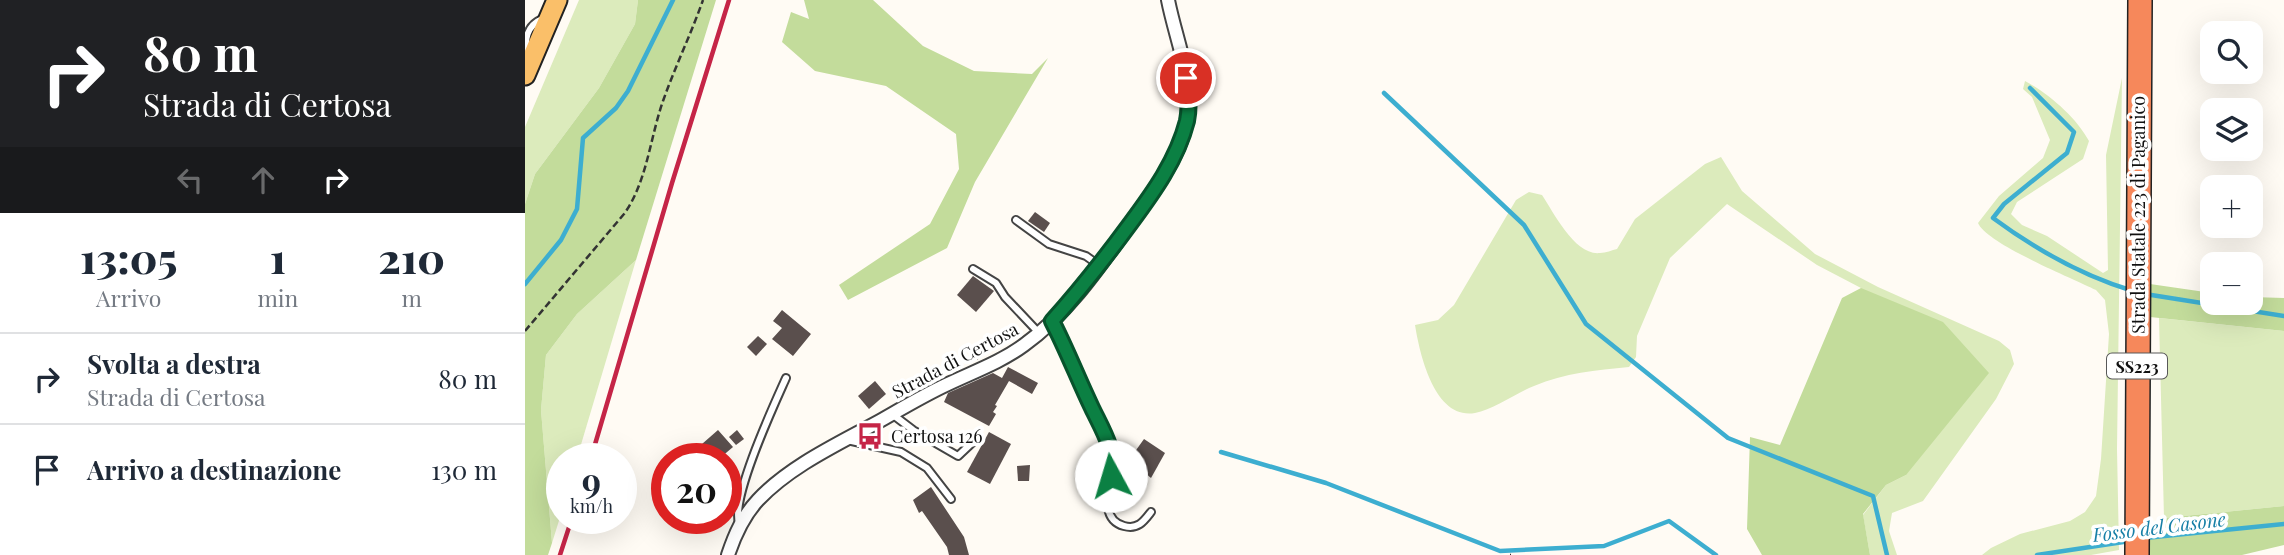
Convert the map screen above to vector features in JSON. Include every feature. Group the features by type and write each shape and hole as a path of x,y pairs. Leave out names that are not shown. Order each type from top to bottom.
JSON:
{"highway":[{"name":"Strada Statale 223 di Paganico","path":"2137,555 2140,2"}],"main road":[{"path":"526,72 554,7"}],"street":[{"name":"Strada di Certosa","path":"742,522 767,491 845,440 924,395 1009,354 1039,333 1100,266 1164,175 1187,121 1189,105 1186,78 1168,0"},
{"name":"Strada di Certosa","path":"728,555 736,534"}],"lane":[{"path":"1017,220 1049,244 1086,256 1100,266"},
{"path":"973,269 996,283 1005,297 1039,333"},
{"path":"1052,321 1074,364 1111,455 1113,467 1106,498 1108,507 1116,522 1123,526 1142,525 1151,512"},
{"path":"742,491 765,424 786,378"},
{"path":"892,414 913,430 958,456 977,439"},
{"path":"845,440 901,452 927,468 951,499"}],"path":[{"path":"525,331 624,214 631,202 641,178 667,90 703,0"}],"green space":[{"path":"579,0 638,0 635,24 599,88 535,174 525,204 525,127"},
{"path":"638,0 716,0 636,260 577,314 546,355 541,410 546,470 546,534 551,534 552,543 548,555 525,555 525,204 535,174 599,88 635,24"},
{"path":"804,0 873,0 923,46 974,71 1032,74 1048,58 975,182 947,248 848,300 839,285 930,224 959,169 956,134 886,86 815,71 782,42 791,12 809,19"},
{"path":"2122,78 2117,449 2119,550 2091,555 1982,555 2020,534 2070,521 2085,512 2096,496 2109,334 2105,300 2096,290 1997,241 1978,223 1999,196 2043,158 2050,140 2032,97 2023,89 2025,81 2061,107 2077,123 2089,141 2083,159 2017,202 2011,214 2022,225 2047,236 2103,273 2108,270 2106,155"},
{"path":"1721,157 1742,191 1815,254 1878,287 1999,341 2010,350 2014,364 1996,399 1923,501 1892,513 1889,531 1897,555 1870,555 1863,515 1886,485 1906,475 1861,288 1817,265 1727,204 1670,258 1637,336 1636,357 1629,367 1557,378 1475,413 1461,412 1449,407 1432,383 1421,353 1415,325 1438,320 1454,305 1516,200 1529,192 1542,195 1574,241 1591,252 1604,253 1617,249 1635,219 1705,164"},
{"path":"636,260 581,443 546,443 546,470 541,410 546,355 577,314"},
{"path":"2150,284 2200,291 2200,315 2263,315 2263,297 2284,298 2284,331 2150,317"},
{"path":"1861,288 1943,322 1989,373 1906,475 1886,485 1863,514 1870,555 1762,555 1747,529 1750,437 1780,445 1842,298"},
{"path":"2159,318 2284,331 2284,506 2164,518"},
{"path":"2284,506 2284,545 2242,555 2150,555 2148,525 2164,518"}],"building":[{"path":"1035,212 1050,223 1044,232 1028,221"},
{"path":"973,276 994,291 976,312 957,295"},
{"path":"782,310 811,334 793,356 772,339 782,328 773,321"},
{"path":"758,336 767,344 756,356 747,347"},
{"path":"980,342 987,352 977,360 970,350"},
{"path":"1008,367 1038,383 1032,394 1009,381 995,405 997,406 993,412 996,414 989,426 944,402 948,393 993,373 1002,378"},
{"path":"875,381 886,394 869,409 858,396"},
{"path":"718,430 729,443 703,443"},
{"path":"737,430 744,439 734,443 729,437"},
{"path":"989,432 1011,444 990,484 967,472"},
{"path":"1144,439 1165,453 1151,478 1129,460"},
{"path":"1030,465 1029,481 1018,481 1017,466"},
{"path":"931,487 964,537 969,555 949,555 947,547 922,511 919,513 913,500"}],"waterway":[{"path":"525,284 561,240 577,209 583,138 616,108 628,91 673,0"},
{"path":"2030,88 2074,132 2067,153 2004,204 1993,218 2060,260 2096,278 2133,291"},
{"path":"1384,93 1524,225 1586,324 1728,438 1873,496 1887,555"},
{"path":"2145,294 2284,316"},
{"path":"1221,452 1326,483 1500,551 1604,546 1669,521 1716,555"},
{"name":"Fosso del Casone","path":"2145,538 2284,524"},
{"name":"Fosso del Casone","path":"2037,555 2130,541"}],"railway":[{"path":"595,443 729,0"},
{"path":"560,555 567,534"}],"place":[{"name":"Certosa 126","path":"870,436"}],"route":[{"path":"1111,476 1111,455 1101,426 1052,321 1100,266 1164,175 1187,121 1189,105 1186,78"}]}
